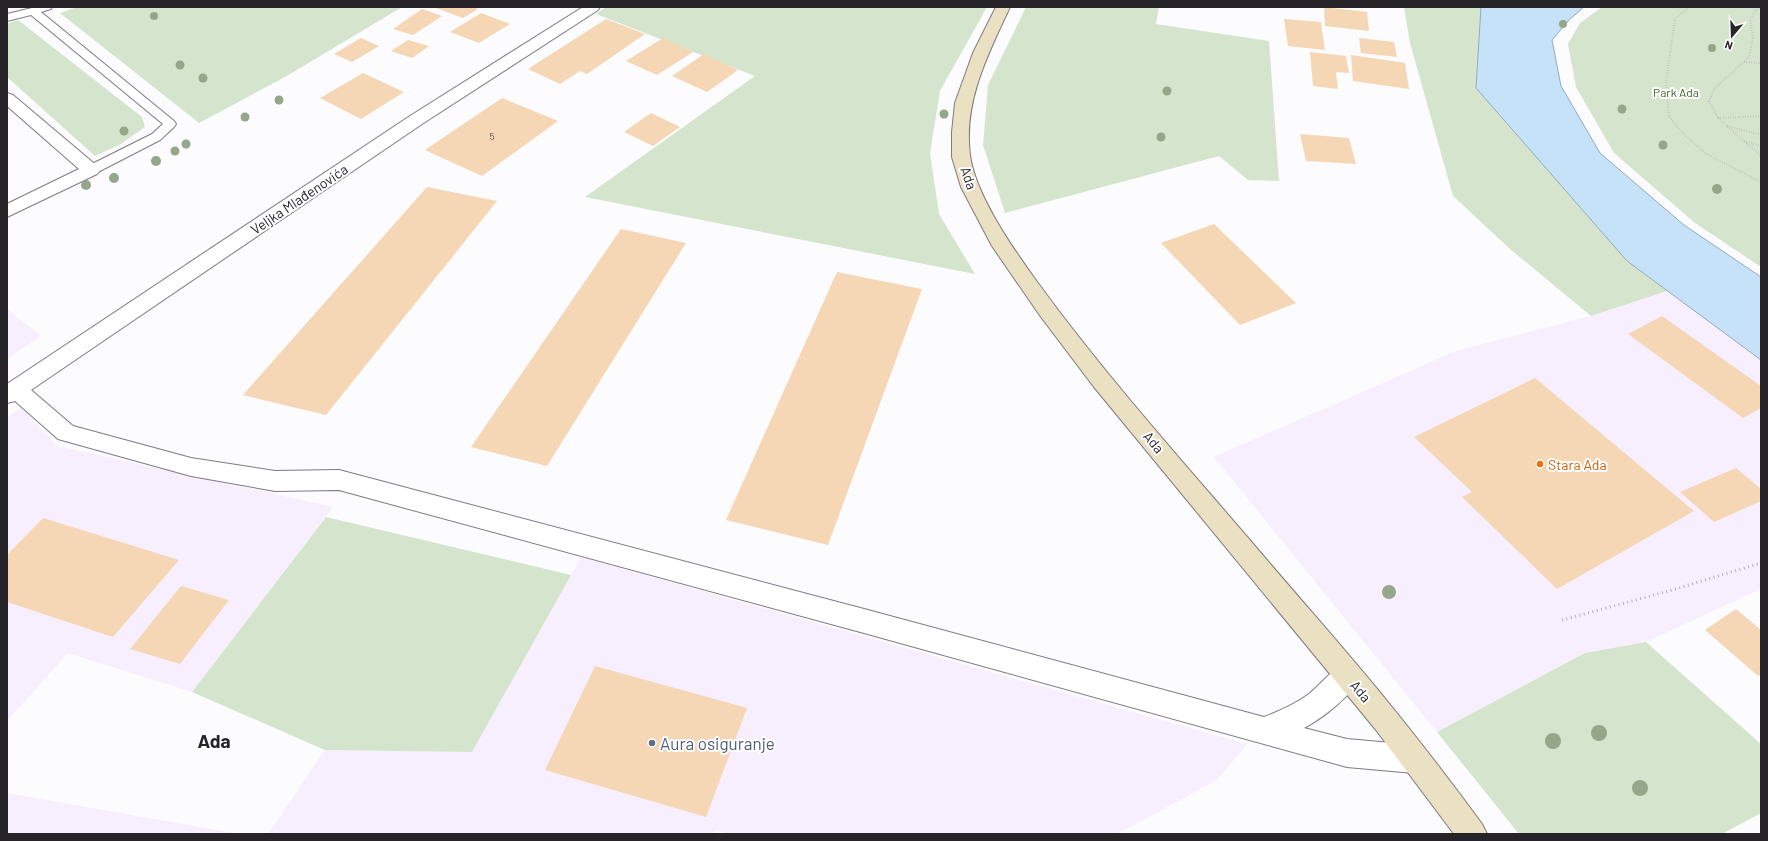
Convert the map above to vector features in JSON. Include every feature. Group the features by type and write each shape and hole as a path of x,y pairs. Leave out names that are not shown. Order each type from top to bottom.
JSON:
{"street":[{"name":"Veljka Mlađenovića","path":"12,392 416,120 593,7"},
{"name":"Ada","path":"1003,7 981,53 963,103 960,132 961,157 970,187 1001,246 1048,312 1097,375 1386,721 1472,834"},
{"path":"7,98 91,170 7,211"},
{"path":"12,392 66,433 199,468 275,481 340,480 864,620 1264,732 1347,753 1414,759"},
{"path":"1264,732 1296,718 1318,703 1348,675"}],"lane":[{"path":"7,18 22,13 34,12 47,7"},
{"path":"34,12 170,124 156,137 91,170"}],"path":[{"path":"1689,7 1675,19 1666,81 1669,117 1686,136 1705,152 1761,182"},
{"path":"1761,9 1758,9 1750,19 1753,38 1749,57 1714,89 1709,101 1718,118 1741,140 1761,156"},
{"path":"1744,62 1761,63"},
{"path":"1718,118 1761,116"},
{"path":"1726,125 1761,135"},
{"path":"1741,140 1761,146"},
{"path":"1562,620 1670,591 1761,563"}],"shaded area":[{"path":"1667,291 1761,360 1761,589 1646,642 1585,653 1437,732 1214,457 1456,351 1591,316"},
{"path":"7,309 41,336 7,359"},
{"path":"21,408 57,446 333,507 192,692 68,653 7,721 7,417"},
{"path":"581,557 1247,744 1217,780 1117,834 729,834 715,830 713,834 268,834 325,750 472,752"},
{"path":"7,793 239,834 7,834"}],"green space":[{"path":"77,7 402,7 285,77 199,123 60,13"},
{"path":"606,7 987,7 940,91 930,153 939,214 975,274 585,197 755,76 596,14"},
{"path":"1026,7 1159,7 1156,24 1269,41 1279,181 1248,180 1219,156 1005,213 983,145 988,85"},
{"path":"1404,7 1481,7 1476,88 1627,261 1667,291 1591,316 1510,249 1453,196 1410,43"},
{"name":"Park Ada","path":"1602,7 1761,7 1761,267 1695,223 1614,153 1576,87 1568,44 1580,23"},
{"path":"18,20 142,117 145,127 121,144 95,156 7,77 7,24"},
{"path":"326,517 571,575 472,752 325,750 192,692"},
{"path":"1646,642 1761,744 1761,813 1722,834 1519,834 1437,732 1585,653"}],"water":[{"path":"1481,7 1584,7 1569,20 1552,40 1561,86 1600,153 1684,225 1761,277 1761,360 1627,261 1476,88"}],"building":[{"path":"473,7 478,9 463,18 436,8"},
{"path":"1324,7 1367,12 1369,31 1325,26"},
{"path":"422,9 442,16 413,35 393,29"},
{"path":"481,13 510,24 479,43 450,32"},
{"path":"606,19 645,34 587,74 580,71 560,84 528,69"},
{"path":"1284,19 1321,22 1325,50 1288,46"},
{"path":"361,38 379,46 352,62 334,54"},
{"path":"663,38 693,52 657,75 626,61"},
{"path":"1359,38 1394,42 1397,57 1361,53"},
{"path":"408,40 429,46 412,58 391,51"},
{"path":"1310,52 1346,56 1349,73 1336,72 1338,89 1313,86"},
{"path":"704,54 738,70 707,92 672,76"},
{"path":"1351,55 1405,63 1409,89 1353,81"},
{"path":"363,73 404,92 361,119 320,98"},
{"path":"502,98 558,121 482,176 425,150"},
{"path":"651,113 680,127 653,146 624,132"},
{"path":"1300,134 1349,138 1356,164 1306,161"},
{"path":"427,187 497,201 326,415 243,395"},
{"path":"1214,224 1296,303 1240,325 1161,243"},
{"path":"621,229 686,243 547,466 471,447"},
{"path":"837,272 922,289 828,545 726,520"},
{"path":"1662,316 1761,386 1761,408 1743,418 1628,334"},
{"name":"Stara Ada","path":"1535,378 1694,511 1557,589 1462,497 1472,492 1414,437"},
{"path":"1736,468 1761,489 1761,501 1714,522 1680,492"},
{"path":"43,518 179,560 113,637 7,602 7,555"},
{"path":"181,586 229,600 180,664 130,649"},
{"path":"1736,609 1761,630 1761,674 1758,676 1705,630"},
{"path":"595,666 747,708 706,817 545,770"}],"place":[{"name":"Stara Ada","path":"1540,464"},
{"name":"Aura osiguranje","path":"652,743"}],"district":[{"name":"Ada","path":"214,740"}]}
